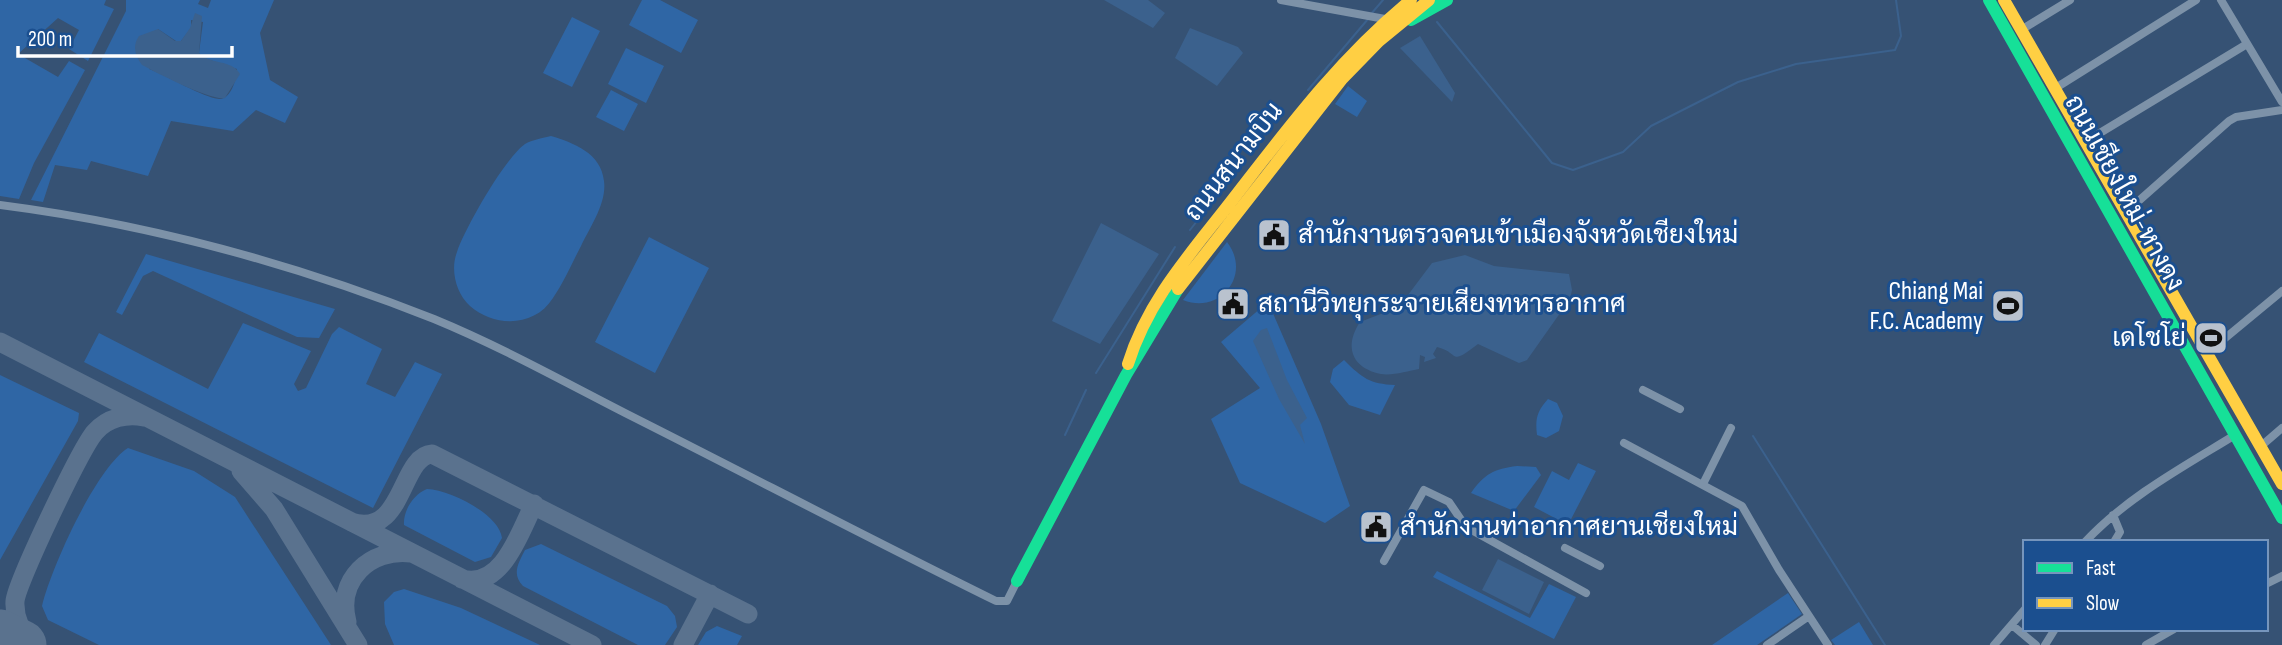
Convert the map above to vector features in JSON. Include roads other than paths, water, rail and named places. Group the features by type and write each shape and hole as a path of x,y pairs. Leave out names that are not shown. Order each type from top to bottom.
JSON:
{"main road":[{"name":"ถนนสนามบิน","path":"1017,582 1126,375 1164,310 1342,79 1380,20 1410,0"},
{"name":"ถนนสนามบิน","path":"1380,20 1429,0"},
{"name":"ถนนสนามบิน","path":"1380,20 1447,0"},
{"name":"ถนนเชียงใหม่-หางดง","path":"1989,0 2282,518"},
{"name":"ถนนเชียงใหม่-หางดง","path":"2004,0 2282,484"},
{"path":"2098,195 2110,188"}],"street":[{"path":"1281,0 1380,20"},
{"path":"2021,30 2070,0"},
{"path":"2054,89 2196,0"},
{"path":"2222,0 2282,102"},
{"path":"2085,142 2247,44"},
{"path":"2125,213 2229,121 2236,117 2282,110"},
{"path":"0,205 100,222 228,250 373,297 443,323 550,374 996,601 1007,601 1017,582"},
{"path":"2206,354 2282,291"},
{"path":"1643,390 1680,409"},
{"path":"1703,484 1731,428"},
{"path":"2260,447 2282,428"},
{"path":"2087,540 2113,515 2161,480 2235,435"},
{"path":"1624,443 1742,506 1828,645"},
{"path":"1384,561 1424,490 1449,502 1466,527 1586,593"},
{"path":"2113,515 2120,532 2115,540"},
{"path":"1566,548 1600,566"},
{"path":"1994,645 2023,612"},
{"path":"1767,645 1809,616"},
{"path":"2012,625 2036,645"},
{"path":"2146,645 2170,631"}],"waterway":[{"path":"1371,14 1383,0"},
{"path":"1437,22 1552,163 1573,170 1623,152 1651,126 1738,82 1796,64 1895,50 1901,36 1896,0"},
{"path":"1308,90 1368,19"},
{"path":"1190,230 1208,207"},
{"path":"1096,373 1175,247"},
{"path":"1065,435 1086,390"},
{"path":"1753,436 1885,645"}],"place":[{"name":"สำนักงานตรวจคนเข้าเมืองจังหวัดเชียงใหม่","path":"1274,235"},
{"name":"สถานีวิทยุกระจายเสียงทหารอากาศ","path":"1233,304"},
{"name":"Chiang Mai F.C. Academy","path":"2008,306"},
{"name":"เดโชโย่","path":"2211,338"},
{"name":"สำนักงานท่าอากาศยานเชียงใหม่","path":"1376,527"}]}
